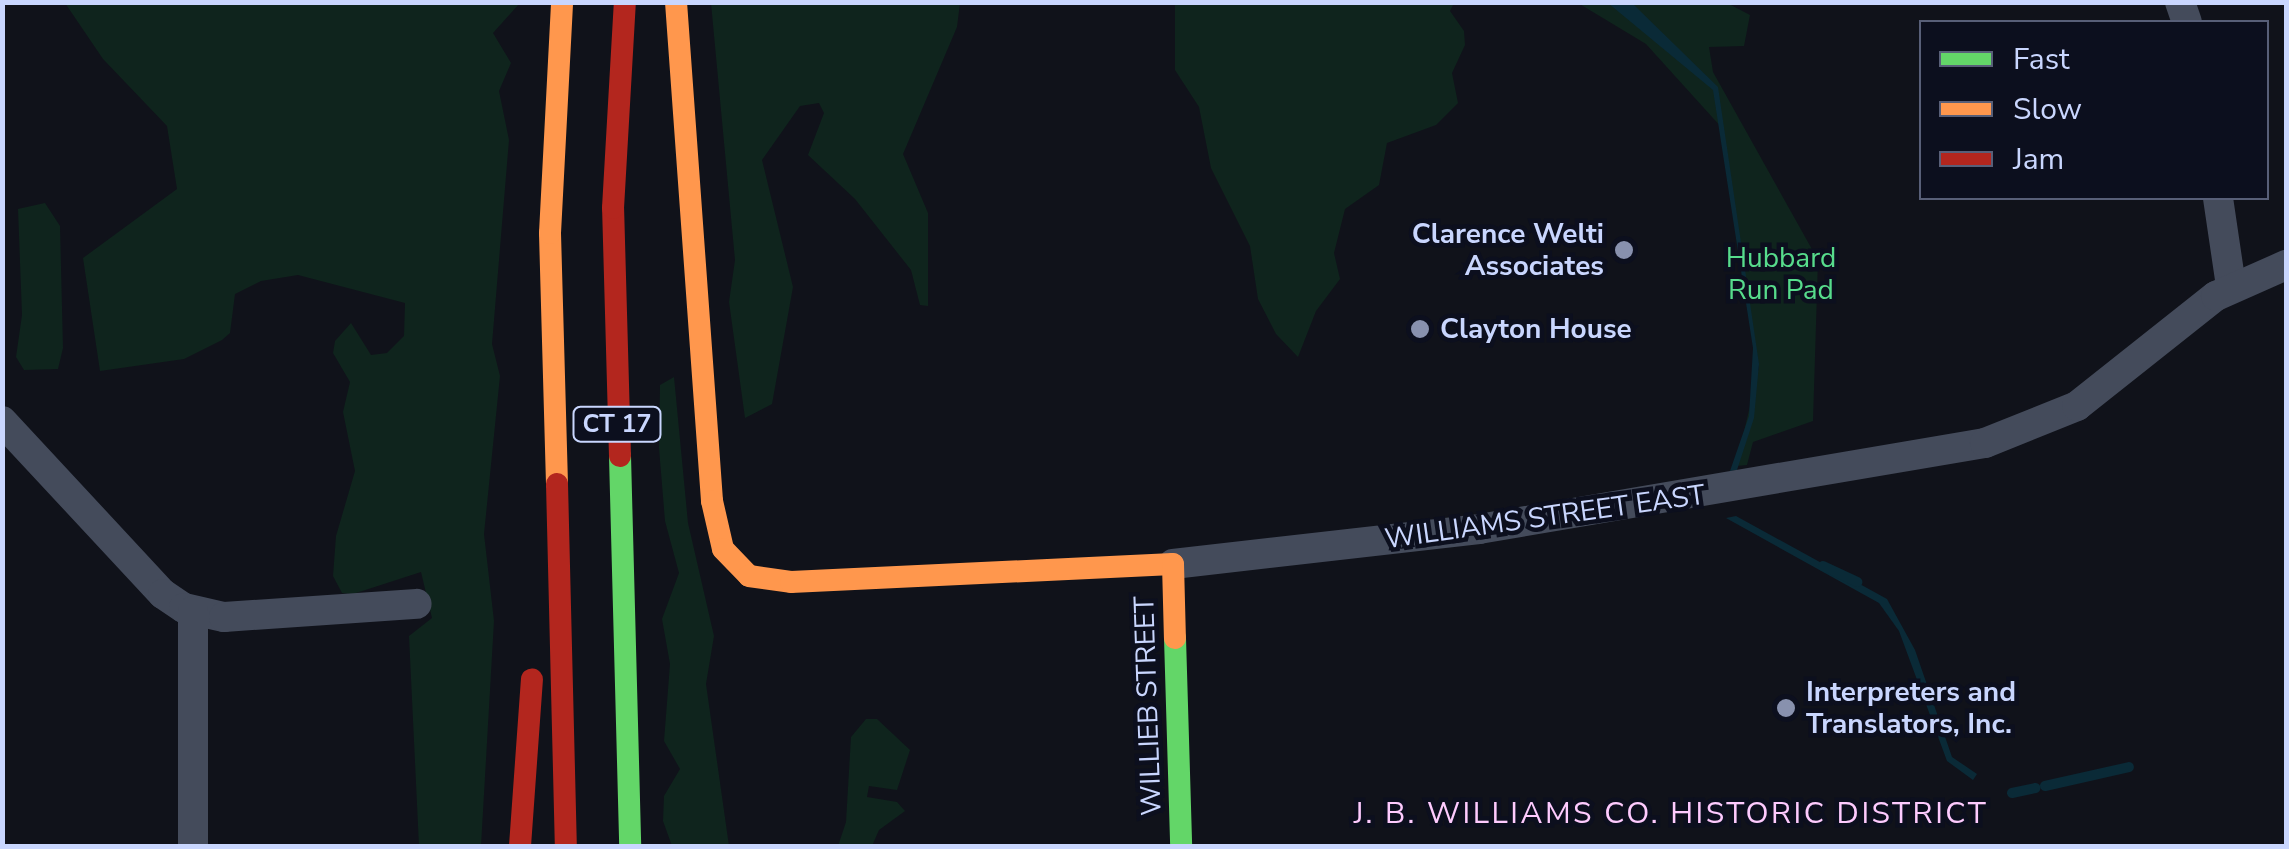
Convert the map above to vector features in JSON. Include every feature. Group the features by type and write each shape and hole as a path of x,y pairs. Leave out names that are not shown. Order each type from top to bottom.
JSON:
{"main road":[{"name":"CT 17","path":"562,2 550,233 566,846"},
{"name":"CT 17","path":"625,2 613,224 630,846"},
{"name":"WILLIAMS STREET EAST","path":"676,2 712,501 722,549 749,576 790,582 1173,564"},
{"name":"WILLIEB STREET","path":"1173,564 1181,846"},
{"path":"520,846 532,677 559,580"}],"street":[{"path":"2218,200 2231,286"},
{"name":"WILLIAMS STREET EAST","path":"1173,564 1479,529 1985,443 2077,406 2231,286 2286,265"},
{"path":"2,421 162,594 193,611 235,616 417,604"},
{"path":"193,611 193,846"}],"green space":[{"path":"65,3 520,3 493,33 511,63 499,91 509,140 492,344 500,376 484,534 494,621 481,846 419,846 409,636 432,618 421,572 353,594 342,593 333,576 336,536 355,471 343,412 350,382 333,353 335,341 351,323 371,355 387,353 404,336 405,303 298,275 261,281 235,294 230,333 222,340 184,359 100,371 83,258 177,189 167,126 103,59"},
{"path":"711,3 960,3 957,27 903,154 928,213 928,306 920,305 911,270 855,199 808,155 824,113 819,103 800,106 762,160 793,287 772,404 745,418 729,302 735,260"},
{"path":"1175,3 1454,3 1450,11 1464,31 1465,45 1452,73 1458,103 1436,125 1387,143 1379,185 1345,209 1334,253 1340,279 1316,311 1298,357 1276,334 1258,299 1250,246 1211,168 1199,107 1175,70"},
{"name":"Hubbard Run Pad","path":"1578,3 1729,4 1750,15 1744,46 1709,47 1713,72 1818,260 1813,421 1753,442 1747,465 1736,466 1759,367 1722,128 1646,44"},
{"path":"45,203 60,226 63,348 58,369 24,370 16,357 22,315 18,209"},
{"path":"674,377 688,523 714,636 706,684 729,846 672,846 663,821 664,796 680,769 664,741 670,664 662,619 679,573 665,521 659,448 660,385"},
{"path":"866,719 877,719 910,750 897,790 869,786 867,797 897,802 905,811 879,830 872,846 838,846 846,822 851,737"}],"water":[{"path":"1608,3 1632,3 1718,87 1759,364 1754,418 1737,470 1730,471 1749,416 1753,348 1713,90"},
{"path":"1736,516 1887,599 1915,650 1952,757 1977,774 1973,780 1947,761 1899,631 1879,603 1726,518"}],"waterway":[{"path":"1823,566 1857,582"},
{"path":"2045,786 2129,767"},
{"path":"2012,793 2035,788"}],"traffic: fast":[{"path":"620,456 630,846"},
{"path":"1175,638 1181,846"}],"traffic: slow":[{"path":"557,484 550,233 562,2"},
{"path":"676,2 712,501 723,549 749,576"},
{"path":"749,576 791,582 1173,564 1175,638"}],"traffic: jam":[{"path":"620,456 613,208 625,2"},
{"path":"557,484 566,846"},
{"path":"520,846 532,679"}],"place":[{"name":"Clarence Welti Associates","path":"1624,250"},
{"name":"Clayton House","path":"1420,329"},
{"name":"Interpreters and Translators, Inc.","path":"1786,708"}],"district":[{"name":"J. B. WILLIAMS CO. HISTORIC DISTRICT","path":"1671,814"}]}
